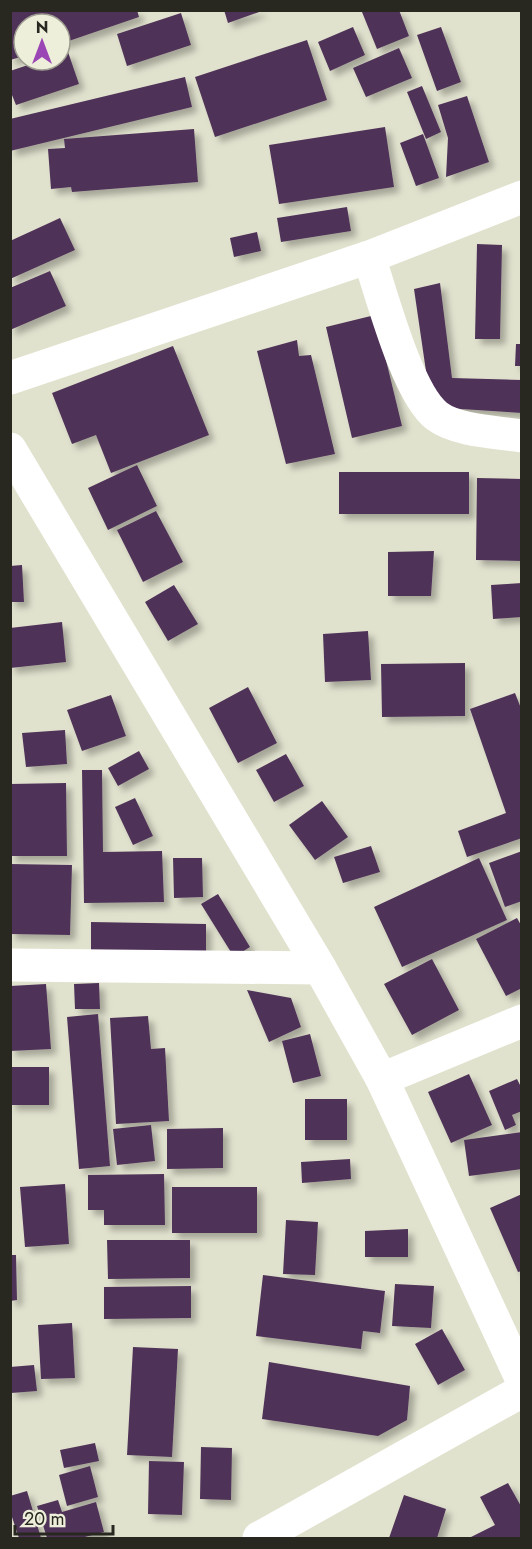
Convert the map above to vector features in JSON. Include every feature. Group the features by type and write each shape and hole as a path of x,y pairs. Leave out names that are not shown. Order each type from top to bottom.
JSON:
{"street":[{"path":"10,378 369,257 522,197"},
{"path":"369,257 407,368 420,398 438,417 463,427 522,436"},
{"path":"10,449 320,968 382,1079 522,1380"},
{"path":"10,965 320,968"},
{"path":"382,1079 522,1021"},
{"path":"259,1539 522,1391"}],"building":[{"path":"10,10 137,10 139,17 72,40 72,12 12,12 12,59 10,60"},
{"path":"224,10 262,10 262,11 228,23"},
{"path":"399,10 409,36 377,49 362,12"},
{"path":"181,13 191,45 127,66 117,34"},
{"path":"353,27 365,55 330,71 318,42"},
{"path":"441,27 461,82 437,91 417,35"},
{"path":"307,40 327,100 215,137 195,77"},
{"path":"399,48 412,78 366,97 353,68"},
{"path":"72,64 79,84 16,105 10,90 10,71 72,72"},
{"path":"185,77 192,107 10,151 10,119"},
{"path":"422,86 441,132 426,139 407,92"},
{"path":"467,96 489,162 446,177 448,138 438,105"},
{"path":"385,127 394,187 279,204 269,145"},
{"path":"194,129 198,182 72,192 71,187 51,189 48,149 65,148 64,139"},
{"path":"423,134 439,178 416,186 400,143"},
{"path":"347,207 351,231 281,242 277,218"},
{"path":"60,218 75,250 10,279 10,241"},
{"path":"257,232 261,251 234,257 230,238"},
{"path":"477,244 502,245 500,339 475,339"},
{"path":"50,271 66,306 10,330 10,288"},
{"path":"440,283 452,378 522,380 522,413 446,408 428,385 414,289"},
{"path":"375,315 402,426 352,438 326,327"},
{"path":"297,340 299,356 311,355 335,454 286,464 257,351"},
{"path":"516,344 522,344 522,366 515,366"},
{"path":"173,346 209,435 111,473 96,435 72,444 52,393"},
{"path":"137,465 157,506 108,530 88,488"},
{"path":"339,472 469,472 469,514 339,514"},
{"path":"477,478 522,479 522,561 476,560"},
{"path":"156,511 183,562 143,582 117,530"},
{"path":"434,551 431,596 388,596 388,552"},
{"path":"22,565 24,602 10,602 10,566"},
{"path":"522,583 522,617 493,619 491,585"},
{"path":"174,585 198,624 168,641 145,602"},
{"path":"62,622 66,662 10,668 10,628"},
{"path":"368,631 371,680 325,682 323,634"},
{"path":"465,663 465,716 382,717 381,664"},
{"path":"248,687 277,743 238,763 209,708"},
{"path":"515,693 522,711 522,838 467,857 458,831 506,813 470,709"},
{"path":"111,695 126,736 82,751 67,710"},
{"path":"65,730 67,764 26,767 22,733"},
{"path":"139,751 149,769 118,786 108,768"},
{"path":"286,754 304,786 274,802 256,770"},
{"path":"82,770 102,770 103,852 162,851 164,902 84,903"},
{"path":"66,783 67,856 10,856 10,784"},
{"path":"135,798 153,836 133,845 115,807"},
{"path":"322,801 348,837 315,860 289,825"},
{"path":"371,846 380,872 343,883 334,857"},
{"path":"522,851 522,901 505,907 489,863"},
{"path":"173,858 202,858 203,897 174,898"},
{"path":"479,858 507,920 402,967 374,907"},
{"path":"10,864 72,865 70,935 10,934"},
{"path":"218,894 250,947 234,957 201,904"},
{"path":"517,918 522,927 522,988 506,996 476,939"},
{"path":"91,922 206,924 206,961 91,959"},
{"path":"432,959 459,1010 412,1035 384,984"},
{"path":"99,983 100,1009 75,1009 74,984"},
{"path":"46,984 51,1049 10,1051 10,986"},
{"path":"247,990 291,998 301,1027 269,1042"},
{"path":"98,1014 110,1166 79,1169 67,1017"},
{"path":"148,1016 151,1049 165,1048 169,1121 116,1124 110,1018"},
{"path":"310,1034 321,1076 293,1083 282,1041"},
{"path":"10,1067 49,1067 49,1105 10,1105"},
{"path":"469,1074 492,1125 451,1143 428,1092"},
{"path":"517,1079 522,1089 522,1111 512,1115 516,1125 505,1130 489,1091"},
{"path":"305,1099 347,1099 347,1140 305,1140"},
{"path":"151,1125 155,1161 117,1165 113,1129"},
{"path":"223,1128 223,1168 167,1169 167,1129"},
{"path":"522,1132 522,1169 469,1176 464,1140"},
{"path":"350,1159 351,1179 302,1183 301,1162"},
{"path":"164,1174 165,1225 104,1225 104,1210 88,1210 88,1175"},
{"path":"65,1184 69,1244 25,1247 20,1187"},
{"path":"172,1187 257,1187 257,1233 172,1233"},
{"path":"522,1194 522,1271 518,1272 490,1208"},
{"path":"286,1220 318,1222 315,1275 283,1274"},
{"path":"408,1229 408,1257 365,1257 365,1231"},
{"path":"107,1240 190,1240 190,1278 108,1279"},
{"path":"10,1255 16,1255 17,1300 10,1301"},
{"path":"263,1275 385,1291 380,1333 363,1331 361,1349 256,1336"},
{"path":"395,1284 434,1286 431,1328 392,1326"},
{"path":"191,1286 191,1318 104,1319 104,1287"},
{"path":"72,1323 75,1378 41,1379 38,1325"},
{"path":"442,1329 465,1370 438,1385 415,1344"},
{"path":"133,1347 178,1349 172,1457 127,1455"},
{"path":"269,1362 410,1386 407,1420 378,1436 262,1419"},
{"path":"34,1365 37,1391 11,1393 10,1367"},
{"path":"95,1443 99,1461 64,1468 60,1450"},
{"path":"201,1447 232,1448 231,1500 200,1499"},
{"path":"149,1461 184,1462 182,1515 148,1514"},
{"path":"90,1466 98,1497 67,1506 59,1475"},
{"path":"508,1483 522,1508 522,1538 469,1538 495,1525 480,1497"},
{"path":"27,1491 41,1538 19,1538 10,1511 10,1496"},
{"path":"404,1495 446,1509 437,1538 389,1538"},
{"path":"58,1500 62,1512 96,1502 104,1532 81,1538 47,1538 37,1506"}]}
